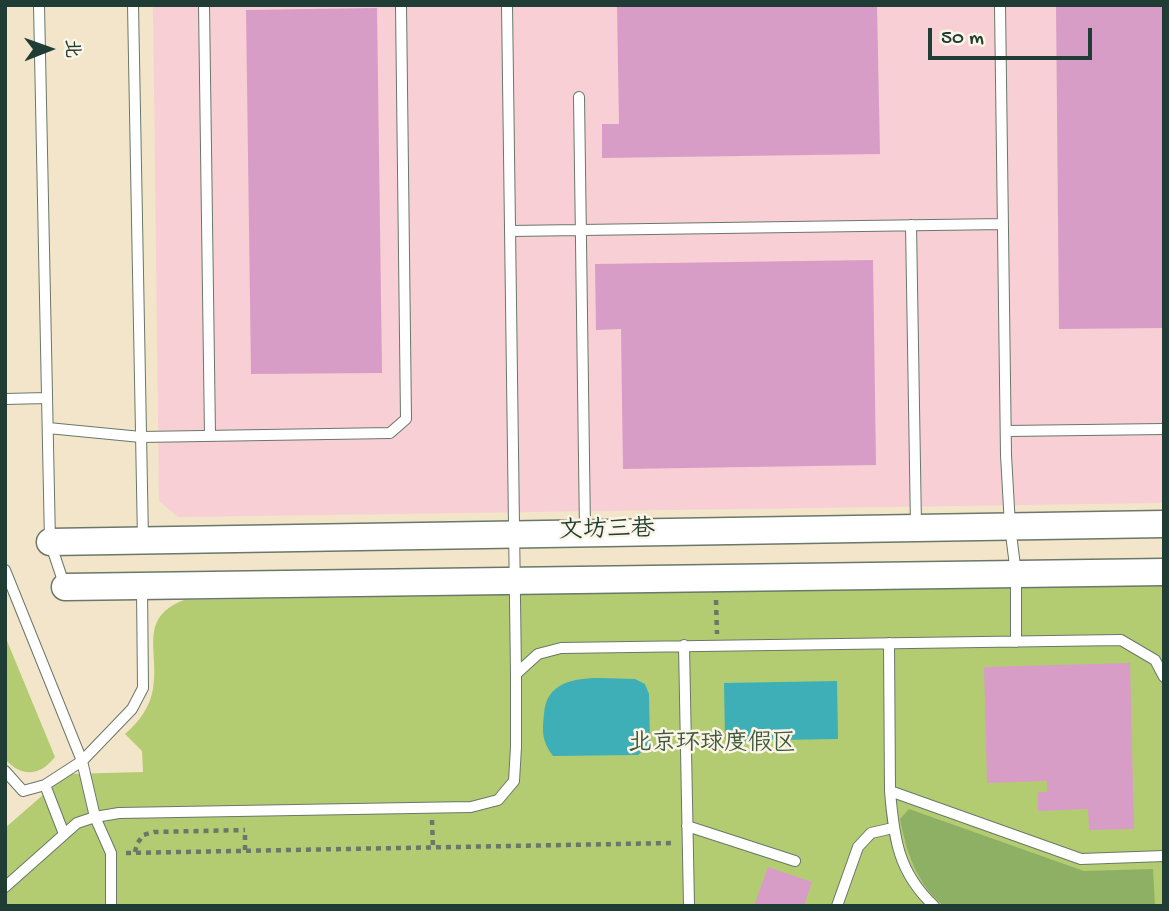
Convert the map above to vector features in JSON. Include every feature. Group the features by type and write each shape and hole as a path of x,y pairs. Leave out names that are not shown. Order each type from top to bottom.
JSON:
{"main road":[{"name":"文坊三巷","path":"50,542 1164,524"},
{"name":"文坊三巷","path":"65,587 1164,572"}],"lane":[{"path":"39,5 50,542 65,587"},
{"path":"133,5 143,540"},
{"path":"204,5 210,436"},
{"path":"48,428 141,437 390,433 406,419 401,5"},
{"path":"5,887 76,823 95,817 119,813 471,807 498,800 514,781 516,582 507,5"},
{"path":"1000,5 1006,431 1010,526 1016,574 1016,642"},
{"path":"579,96 585,532"},
{"path":"510,231 1003,224"},
{"path":"911,225 916,528"},
{"path":"5,399 47,398"},
{"path":"1006,431 1164,429"},
{"path":"5,570 82,761 95,817 111,853 111,906"},
{"path":"5,771 23,791 44,785 82,761 132,709 143,688 142,586"},
{"path":"516,674 538,654 561,648 1121,640 1155,660 1164,677"},
{"path":"889,643 890,792 893,828 901,862 914,885 934,906"},
{"path":"684,645 689,906"},
{"path":"44,785 64,834"},
{"path":"890,792 1081,859 1164,856"},
{"path":"687,827 795,861"},
{"path":"837,906 858,847 871,833 893,828"}],"path":[{"path":"432,808 433,847"},
{"path":"245,811 245,850"},
{"path":"135,853 143,835 154,832 245,830"},
{"path":"111,853 688,843"}],"shaded area":[{"path":"153,5 1164,5 1164,503 178,517 159,501"}],"green space":[{"name":"北京环球度假区","path":"1164,583 1164,906 5,906 5,828 67,774 143,772 142,751 125,734 143,714 152,696 155,626 169,607 184,600 449,596 449,585"},
{"path":"5,636 55,757 37,771 24,772 5,759"},
{"path":"909,809 1084,871 1153,869 1155,906 944,906 920,878 909,855 900,819"}],"water":[{"path":"592,678 635,679 645,684 649,694 650,744 638,755 553,756 545,741 543,726 547,700 555,690 565,683"},
{"path":"837,681 838,739 725,741 724,683"}],"building":[{"path":"617,5 877,5 880,154 602,158 602,124 619,124"},
{"path":"1056,5 1164,5 1164,328 1059,329"},
{"path":"377,8 382,373 251,374 246,10"},
{"path":"873,260 876,465 623,469 621,329 596,330 595,264"},
{"path":"1130,663 1134,829 1089,830 1088,809 1038,811 1038,792 1047,792 1047,781 987,783 984,667"},
{"path":"768,867 812,882 804,906 754,906"}]}
